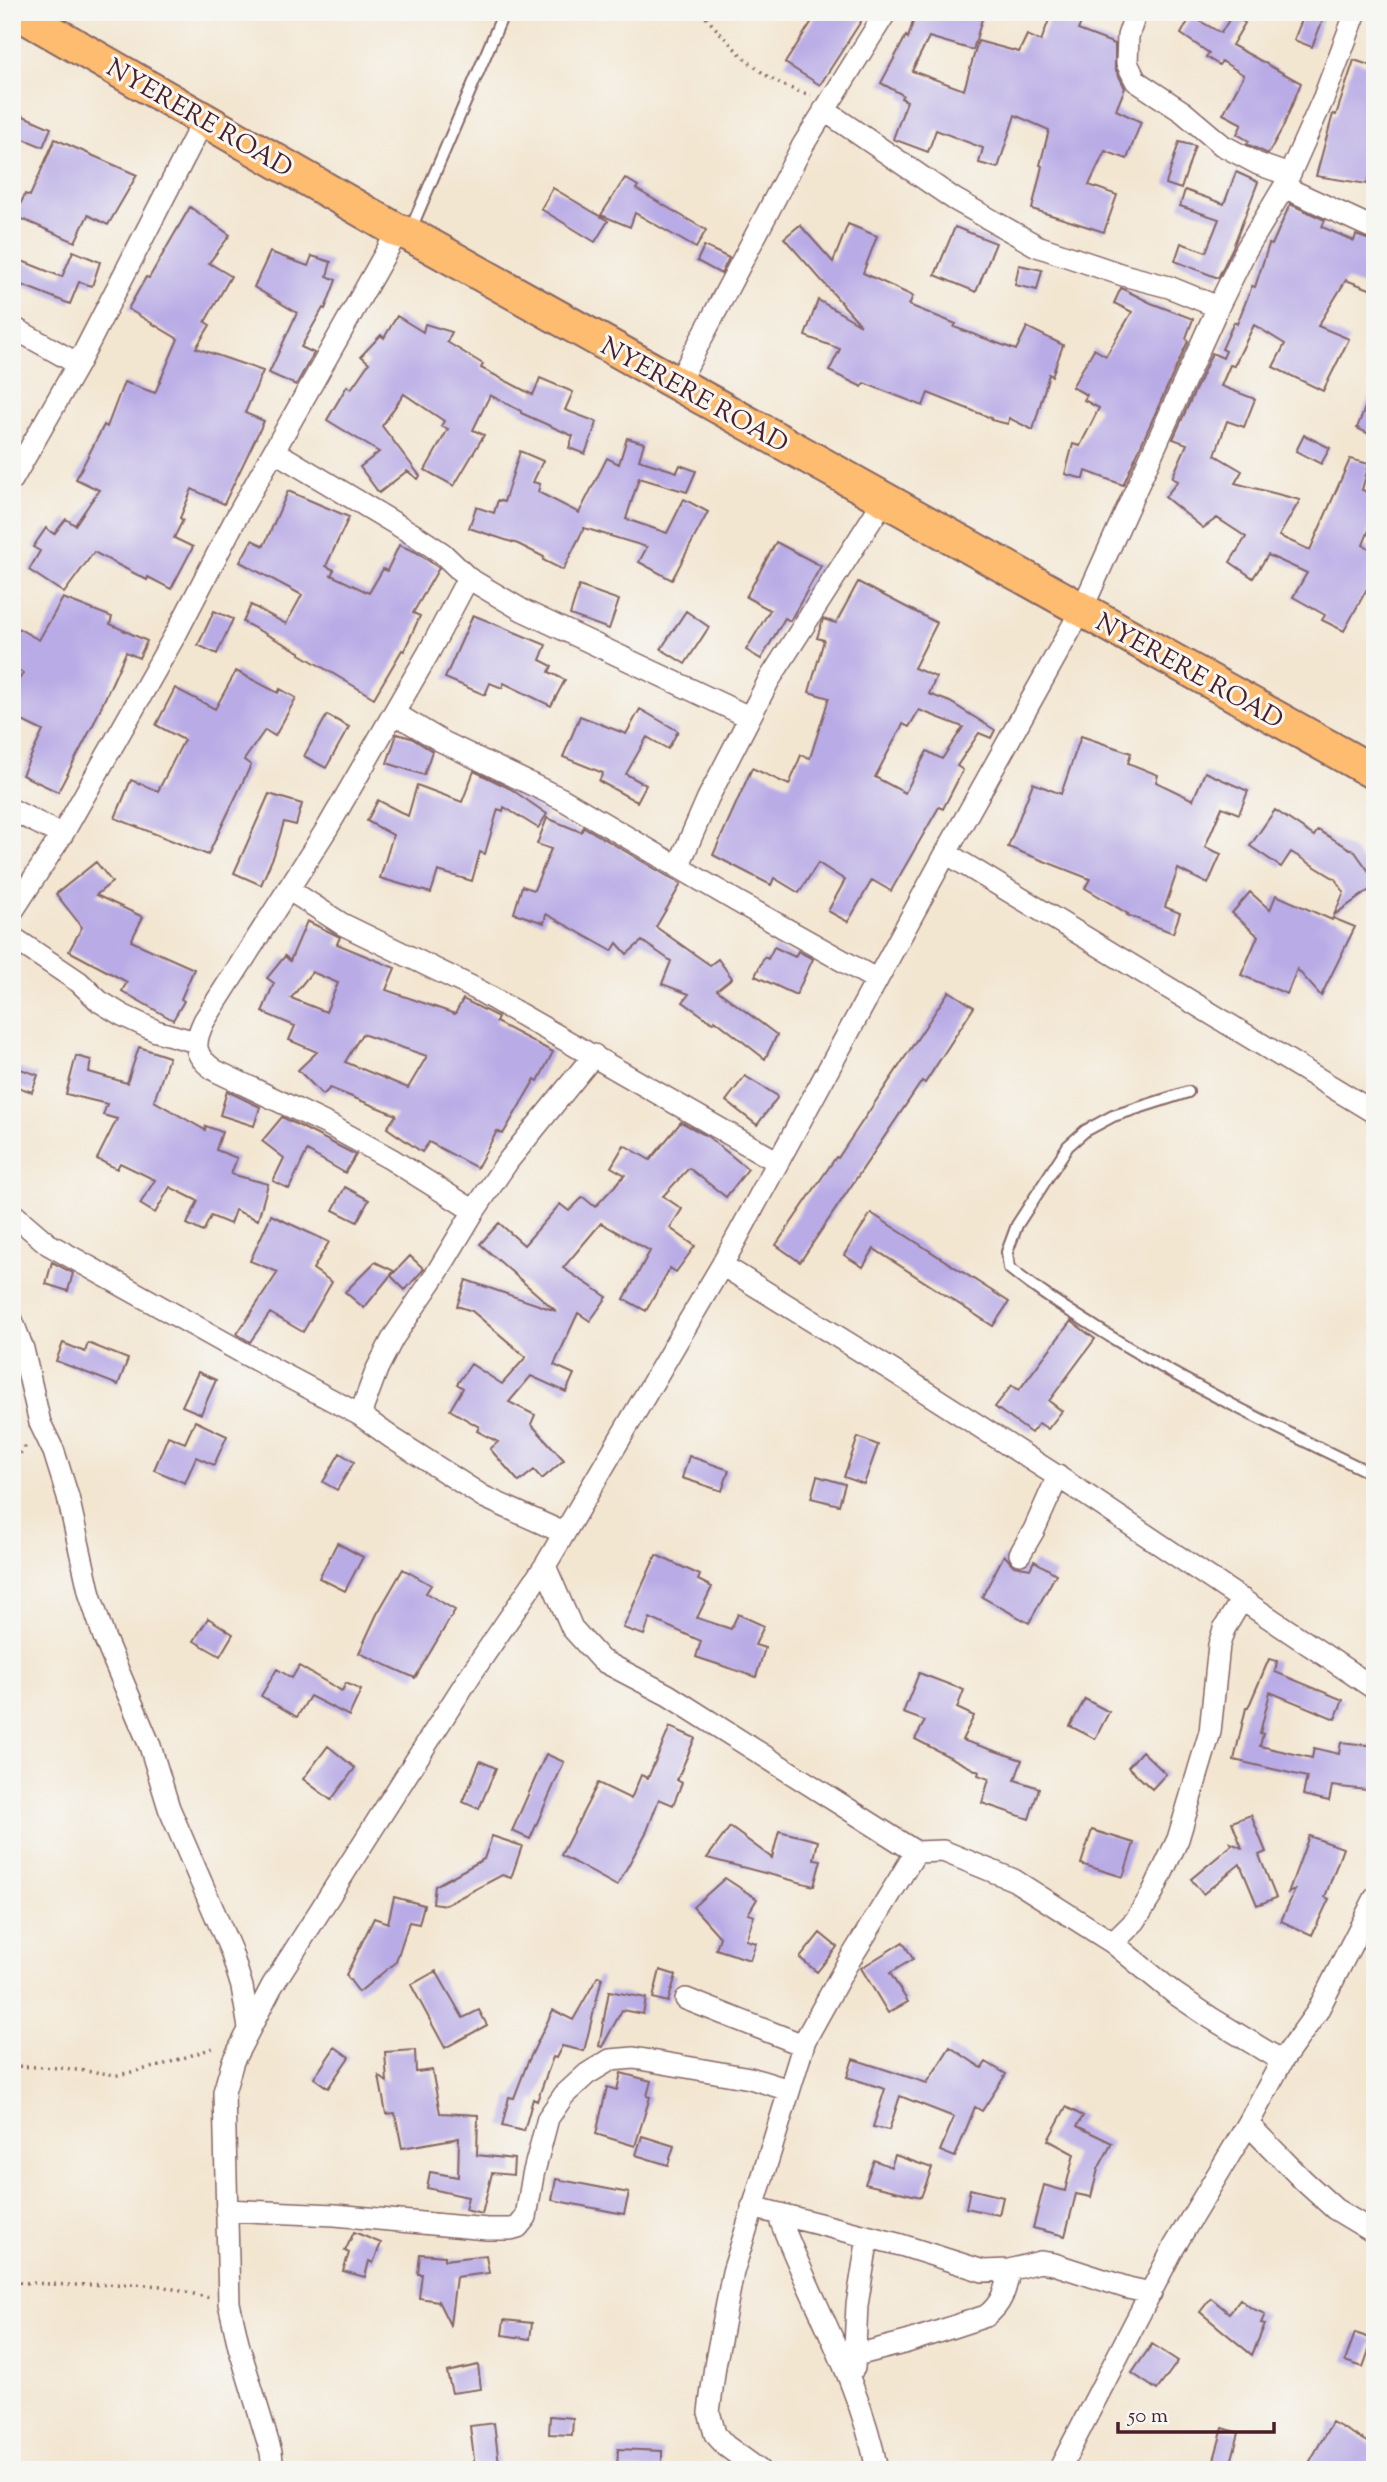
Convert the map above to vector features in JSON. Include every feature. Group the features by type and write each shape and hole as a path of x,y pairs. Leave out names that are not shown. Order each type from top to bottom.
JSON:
{"highway":[{"name":"NYERERE ROAD","path":"17,12 403,232 1375,772"}],"street":[{"path":"677,385 767,211 829,103 886,12"},
{"path":"1136,12 1128,36 1127,63 1136,81 1183,112 1223,145 1375,229"},
{"path":"273,2470 271,2452 239,2347 229,2303 225,2092 233,2061 272,1986 471,1674 545,1566 722,1265 1082,609 1218,307 1246,250 1287,181 1324,97 1356,12"},
{"path":"829,103 954,200 1037,246 1123,275 1169,287 1218,307"},
{"path":"12,480 78,364 204,119"},
{"path":"12,912 62,835 178,630 234,520 403,232"},
{"path":"12,327 78,364"},
{"path":"274,451 442,553 468,578 522,610 749,718"},
{"path":"678,867 708,798 749,718 787,651 884,500"},
{"path":"468,578 328,827 204,1021 196,1042 201,1059 216,1071 329,1125 474,1211"},
{"path":"394,713 442,741 562,799 877,980"},
{"path":"12,810 62,835"},
{"path":"946,853 1375,1112"},
{"path":"288,889 358,933 476,989 778,1162"},
{"path":"12,937 122,1015 156,1031 196,1042"},
{"path":"360,1415 377,1369 393,1338 474,1211 508,1161 594,1055"},
{"path":"14,1219 48,1244 360,1415 484,1496 565,1533"},
{"path":"722,1265 1058,1476 1375,1689"},
{"path":"12,1320 23,1349 40,1423 54,1452 68,1497 90,1595 104,1637 150,1746 169,1808 231,1951 242,1986 247,2033"},
{"path":"1020,1554 1058,1476"},
{"path":"545,1566 572,1628 601,1660 668,1695 916,1852 943,1851 1014,1880 1113,1943 1174,1993 1282,2061"},
{"path":"1113,1943 1135,1921 1151,1896 1178,1839 1210,1732 1219,1645 1224,1629 1242,1599"},
{"path":"759,2470 726,2446 715,2434 709,2412 733,2272 803,2045 846,1966 916,1852"},
{"path":"1059,2470 1174,2247 1248,2124 1282,2061 1317,2012 1375,1898"},
{"path":"686,2000 803,2045"},
{"path":"226,2210 335,2215 511,2229 518,2227 526,2217 533,2175 548,2118 564,2095 587,2074 610,2060 634,2058 750,2078 789,2090"},
{"path":"1248,2124 1335,2209 1375,2233"},
{"path":"752,2207 983,2271 1009,2270 1040,2262 1151,2293"},
{"path":"778,2214 868,2427 877,2470"},
{"path":"851,2384 856,2355 857,2305 868,2237"},
{"path":"856,2355 986,2316 995,2309 1003,2295 1009,2270"}],"lane":[{"path":"403,232 504,12"},
{"path":"1188,1092 1114,1116 1085,1131 1068,1146 1017,1225 1007,1252 1009,1268 1032,1287 1185,1380 1375,1475"}],"path":[{"path":"701,12 754,69 793,90 829,103"},
{"path":"12,2066 61,2068 118,2075 132,2073 247,2033"},
{"path":"12,2282 161,2286 229,2303"}],"building":[{"path":"818,12 867,12 820,85 785,63"},
{"path":"935,12 984,12 973,50 929,37 912,71 964,90 978,41 1019,52 1027,35 1041,41 1052,12 1081,23 1078,30 1115,44 1115,68 1125,88 1116,110 1141,122 1127,159 1105,151 1089,185 1117,195 1104,232 1032,209 1049,130 1015,115 998,168 979,163 983,148 936,130 928,152 893,139 907,101 901,98 903,95 881,83 906,36 908,38 915,15 931,21"},
{"path":"1305,12 1326,12 1312,47 1294,40"},
{"path":"1232,15 1245,23 1232,45 1301,83 1283,127 1268,154 1247,144 1249,141 1237,134 1242,124 1223,114 1244,75 1222,61 1219,65 1206,57 1209,53 1181,34 1191,16 1221,33"},
{"path":"1354,60 1375,67 1375,161 1367,184 1316,176 1333,114 1336,115"},
{"path":"12,111 51,128 43,147 12,134"},
{"path":"55,139 137,175 108,225 88,215 75,242 15,216 25,194 30,196"},
{"path":"1179,142 1195,146 1181,189 1166,184"},
{"path":"1236,172 1258,182 1218,278 1175,261 1181,243 1206,252 1219,219 1180,206 1185,190 1224,204"},
{"path":"625,178 638,186 636,189 706,230 696,248 635,213 630,227 601,215"},
{"path":"553,188 608,221 595,242 541,209"},
{"path":"1290,204 1325,220 1322,227 1354,241 1356,235 1375,242 1375,291 1346,280 1318,326 1349,339 1323,391 1273,367 1285,344 1254,325 1221,386 1255,399 1244,427 1227,421 1215,455 1242,471 1235,483 1300,500 1279,536 1310,550 1350,459 1369,464 1362,490 1375,495 1375,515 1363,545 1375,551 1375,574 1344,631 1322,620 1325,615 1293,597 1307,573 1268,555 1253,578 1230,562 1246,537 1217,518 1203,528 1165,497 1178,481 1172,478 1187,444 1173,439 1212,353 1223,358 1226,351 1222,349 1234,322 1237,324 1252,286 1255,287 1269,244 1272,245"},
{"path":"190,207 230,235 209,263 231,276 205,322 210,325 196,348 263,371 245,413 264,421 224,504 192,489 180,518 183,520 174,538 193,547 171,589 148,577 147,580 94,552 64,593 29,570 40,551 33,547 46,528 54,534 66,519 75,525 99,490 76,479 104,425 107,427 124,382 155,393 178,339 128,309"},
{"path":"848,224 877,236 863,273 913,296 909,305 956,324 954,327 1016,350 1027,327 1063,345 1052,376 1049,374 1033,430 1009,418 1008,424 991,420 928,393 923,406 864,383 862,387 829,371 840,349 805,336 818,300 861,325 784,238 800,225 833,262"},
{"path":"955,227 996,243 976,292 935,275"},
{"path":"704,246 729,258 721,274 697,261"},
{"path":"73,251 100,262 92,286 79,282 70,304 12,281 12,257 62,277"},
{"path":"270,252 308,266 312,256 331,262 327,276 336,280 325,309 323,308 301,347 314,353 296,385 269,373 297,313 254,287"},
{"path":"1019,265 1042,270 1037,290 1015,285"},
{"path":"1121,288 1193,319 1186,338 1188,341 1123,485 1086,471 1084,479 1065,474 1073,444 1080,446 1099,408 1084,400 1087,395 1072,387 1094,349 1106,356 1132,312 1114,303"},
{"path":"397,316 423,332 425,324 452,332 447,342 483,364 481,368 533,395 540,378 573,392 565,410 597,422 585,454 569,448 573,436 521,413 490,395 473,430 484,435 454,486 425,470 448,429 441,426 444,421 404,394 382,426 420,476 418,479 407,471 379,493 360,467 379,452 327,420 347,386 351,389 369,363 361,356 381,335 384,338"},
{"path":"1375,386 1375,437 1357,428"},
{"path":"1304,435 1330,448 1321,464 1296,451"},
{"path":"627,438 644,443 639,460 677,472 680,465 696,471 687,492 639,478 626,519 667,533 684,499 708,512 672,580 639,562 647,547 584,528 563,570 518,544 469,528 476,507 494,513 498,500 504,502 520,451 543,461 533,482 540,484 538,492 579,513 607,458 619,464"},
{"path":"288,491 349,517 326,566 334,570 331,575 369,593 383,569 387,571 399,545 416,552 439,568 413,613 420,616 404,651 402,650 374,698 300,652 243,622 251,605 286,624 302,595 240,562 252,540 264,546"},
{"path":"776,542 821,566 790,621 785,618 761,659 746,650 770,610 746,597"},
{"path":"858,582 937,623 914,668 936,677 929,694 950,702 995,730 991,738 979,733 957,766 963,770 943,809 939,807 891,891 872,880 848,922 828,911 845,880 818,863 799,893 774,878 771,885 713,855 752,768 789,785 801,755 810,758 829,698 809,692 824,640 817,638 823,619 836,623","holes":["919,710 963,727 942,759 927,751 905,793 875,777 903,724 909,727"]},
{"path":"579,586 619,600 609,629 570,615"},
{"path":"63,598 112,617 110,624 147,641 139,658 126,652 93,725 58,792 22,775 43,731 12,716 12,691 23,673 12,667 12,625 39,640"},
{"path":"214,611 233,619 217,654 198,645"},
{"path":"686,611 709,627 685,664 661,649"},
{"path":"473,615 546,645 540,660 552,666 549,672 565,680 551,706 504,683 502,688 490,683 485,695 445,678"},
{"path":"236,671 278,693 280,689 296,698 275,736 265,730 244,760 251,765 208,855 115,818 131,780 158,791 184,740 156,725 175,688 215,709"},
{"path":"640,709 678,731 668,749 647,737 626,774 646,785 637,802 599,781 603,773 563,757 580,716 626,734"},
{"path":"327,715 349,727 326,768 304,756"},
{"path":"397,734 411,738 432,751 424,775 387,763"},
{"path":"1081,736 1131,753 1128,763 1158,775 1156,782 1193,800 1205,772 1248,791 1239,814 1222,807 1205,847 1221,854 1208,884 1178,869 1165,907 1180,913 1173,933 1127,915 1085,888 1090,879 1008,847 1033,783 1061,794"},
{"path":"474,771 511,789 547,814 538,828 504,807 503,811 498,809 485,854 480,852 472,881 438,871 431,893 380,878 393,835 367,821 378,800 408,816 417,785 462,802"},
{"path":"269,794 302,804 296,825 284,822 261,885 234,873"},
{"path":"1275,810 1314,836 1318,830 1355,852 1375,880 1375,886 1334,915 1344,892 1335,879 1291,852 1281,867 1250,846"},
{"path":"547,818 581,832 584,827 681,884 656,927 710,965 718,959 732,978 717,990 777,1035 765,1059 715,1020 713,1023 683,1002 689,994 662,984 671,961 642,941 627,954 617,943 612,951 546,914 544,923 514,913 522,886 534,890 551,849 537,844"},
{"path":"96,862 112,882 96,895 143,917 131,941 194,969 181,999 184,1001 173,1020 122,991 127,982 69,951 82,927 56,894"},
{"path":"1250,892 1270,910 1276,895 1332,920 1333,918 1355,927 1321,996 1297,969 1287,994 1241,975 1258,936 1232,913"},
{"path":"307,921 340,937 337,944 395,968 386,990 455,1014 463,999 498,1017 496,1022 553,1052 538,1081 535,1079 503,1134 497,1131 477,1168 429,1142 422,1152 387,1128 396,1115 330,1088 323,1095 298,1070 317,1052 289,1040 295,1026 262,1012 274,983 267,978 285,956 290,961","holes":["312,972 338,983 326,1012 291,998","362,1034 427,1056 408,1088 345,1062"]},
{"path":"774,947 795,957 798,951 813,959 796,995 755,976 764,957 768,959"},
{"path":"949,991 974,1007 925,1083 922,1081 800,1262 776,1245 836,1157 838,1158"},
{"path":"139,1047 169,1057 154,1101 205,1130 206,1126 222,1132 216,1150 237,1158 231,1174 268,1184 258,1220 235,1210 230,1224 211,1216 203,1232 187,1224 198,1201 170,1187 155,1213 140,1204 155,1180 120,1163 117,1169 97,1159 117,1119 103,1115 107,1104 66,1094 76,1056 91,1060 89,1072 127,1083"},
{"path":"12,1066 38,1075 32,1092 12,1085"},
{"path":"745,1076 777,1098 757,1125 726,1101"},
{"path":"227,1091 260,1107 254,1126 220,1115"},
{"path":"282,1117 356,1155 345,1173 307,1151 289,1189 273,1181 284,1158 262,1141"},
{"path":"681,1122 707,1136 748,1169 726,1197 689,1168 663,1196 682,1209 670,1228 695,1246 676,1272 670,1268 646,1311 624,1299 650,1251 601,1223 563,1268 607,1297 590,1321 578,1313 554,1365 574,1374 566,1392 531,1376 509,1402 535,1415 531,1424 564,1460 542,1479 534,1470 519,1482 490,1449 498,1442 477,1431 479,1427 450,1410 463,1388 457,1384 471,1364 502,1384 526,1357 472,1311 457,1306 466,1280 556,1311 480,1244 499,1223 524,1245 560,1204 569,1211 583,1197 595,1207 625,1175 611,1167 624,1145 650,1160"},
{"path":"345,1187 369,1200 357,1222 333,1210"},
{"path":"871,1213 1009,1302 993,1326 874,1249 863,1267 844,1255"},
{"path":"271,1215 329,1242 313,1269 332,1282 303,1332 270,1313 250,1342 237,1334 278,1272 250,1261"},
{"path":"410,1256 424,1269 405,1290 391,1276"},
{"path":"52,1262 73,1273 68,1291 46,1284"},
{"path":"375,1262 394,1271 364,1308 345,1292"},
{"path":"1071,1321 1095,1339 1049,1401 1062,1411 1048,1429 1039,1423 1031,1433 995,1407 1012,1385 1019,1390"},
{"path":"63,1343 85,1352 88,1343 128,1359 118,1385 56,1361"},
{"path":"198,1372 216,1380 201,1414 182,1406"},
{"path":"195,1421 227,1436 214,1465 196,1457 185,1483 154,1470 168,1436 185,1443"},
{"path":"858,1437 878,1445 864,1484 844,1477"},
{"path":"340,1453 354,1462 337,1490 323,1482"},
{"path":"689,1456 729,1470 722,1491 682,1478"},
{"path":"817,1476 845,1484 839,1505 811,1498"},
{"path":"337,1543 363,1557 345,1591 319,1578"},
{"path":"656,1555 700,1575 698,1580 712,1587 697,1618 731,1629 738,1614 764,1626 755,1645 765,1648 756,1677 696,1657 701,1641 650,1618 644,1635 623,1628"},
{"path":"1004,1555 1014,1566 1030,1569 1034,1561 1056,1574 1029,1623 982,1597"},
{"path":"403,1569 431,1585 426,1593 455,1610 415,1678 359,1653 377,1614"},
{"path":"208,1618 233,1634 220,1656 194,1641"},
{"path":"1269,1659 1277,1661 1275,1672 1343,1700 1335,1719 1270,1692 1260,1733 1263,1734 1260,1746 1312,1758 1314,1748 1339,1754 1341,1742 1375,1746 1375,1791 1332,1786 1329,1801 1303,1795 1307,1777 1234,1760 1246,1708"},
{"path":"299,1666 342,1691 346,1683 361,1690 349,1716 310,1696 297,1717 261,1696 277,1669 292,1678"},
{"path":"919,1673 964,1690 957,1708 974,1716 962,1740 1022,1760 1015,1780 1039,1788 1029,1819 982,1803 989,1779 915,1739 925,1721 903,1713"},
{"path":"1085,1699 1109,1712 1095,1739 1070,1726"},
{"path":"670,1727 695,1738 677,1780 682,1783 673,1805 659,1799 647,1831 617,1886 561,1855 598,1783 631,1799 641,1775 648,1778"},
{"path":"328,1746 355,1768 331,1800 303,1779"},
{"path":"1142,1751 1166,1774 1152,1789 1128,1767"},
{"path":"546,1754 564,1762 530,1839 512,1831"},
{"path":"480,1761 496,1768 479,1809 463,1802"},
{"path":"1251,1815 1266,1852 1259,1855 1276,1898 1257,1905 1240,1864 1203,1894 1191,1879 1232,1845 1231,1843 1242,1848 1232,1822"},
{"path":"730,1827 772,1858 779,1831 818,1841 814,1859 821,1860 814,1886 707,1858"},
{"path":"1092,1830 1134,1843 1123,1877 1081,1864"},
{"path":"492,1836 522,1846 511,1878 502,1875 446,1905 433,1903 435,1886 484,1859"},
{"path":"1309,1836 1343,1848 1325,1897 1329,1899 1312,1935 1281,1921 1295,1890 1288,1893"},
{"path":"725,1878 757,1899 748,1914 754,1916 746,1940 756,1943 750,1960 716,1949 720,1937 693,1907"},
{"path":"394,1897 424,1905 419,1924 409,1922 396,1962 359,1992 346,1975 374,1918 388,1923"},
{"path":"820,1933 837,1947 817,1972 800,1958"},
{"path":"903,1942 913,1959 890,1973 908,2002 888,2013 861,1968"},
{"path":"660,1970 676,1975 668,2002 653,1998"},
{"path":"436,1971 463,2018 479,2010 487,2025 445,2048 411,1985"},
{"path":"598,1976 602,1978 584,2051 562,2046 556,2058 553,2057 537,2101 533,2099 524,2131 502,2126 509,2097 514,2098 553,2010 573,2020"},
{"path":"609,1991 646,1998 643,2014 622,2010 602,2047 599,2046"},
{"path":"335,2047 349,2057 328,2088 314,2078"},
{"path":"950,2047 982,2068 986,2062 1006,2074 982,2111 975,2107 955,2157 940,2151 954,2117 900,2096 889,2130 873,2127 885,2089 847,2077 853,2059 927,2083"},
{"path":"415,2050 416,2072 432,2070 440,2113 478,2115 477,2155 514,2159 513,2175 492,2173 482,2214 465,2210 468,2197 427,2188 430,2172 458,2177 459,2138 402,2148 395,2113 386,2114 379,2076 387,2082 385,2052"},
{"path":"621,2073 651,2081 647,2096 650,2097 635,2146 596,2134 607,2087 617,2090"},
{"path":"1066,2107 1083,2116 1077,2126 1112,2143 1098,2169 1091,2197 1076,2194 1065,2236 1033,2228 1044,2185 1065,2191 1074,2154 1048,2140"},
{"path":"642,2136 674,2146 668,2165 636,2155"},
{"path":"895,2155 932,2168 921,2197 865,2184 874,2160 891,2167"},
{"path":"556,2179 629,2193 624,2214 552,2200"},
{"path":"970,2189 1003,2197 999,2215 966,2208"},
{"path":"354,2232 381,2243 373,2263 369,2261 365,2277 343,2271 349,2253 345,2251"},
{"path":"420,2254 445,2256 445,2260 486,2255 489,2273 456,2277 450,2325 438,2301 419,2298 422,2274 418,2274"},
{"path":"1211,2298 1229,2313 1240,2299 1265,2314 1261,2323 1265,2324 1252,2355 1200,2312"},
{"path":"504,2320 532,2323 530,2339 502,2335"},
{"path":"1355,2333 1373,2339 1363,2367 1345,2361"},
{"path":"1152,2344 1178,2361 1157,2390 1132,2373"},
{"path":"478,2365 481,2389 452,2393 447,2372"},
{"path":"550,2416 573,2418 572,2435 549,2434"},
{"path":"1332,2422 1375,2446 1375,2470 1305,2470"},
{"path":"494,2423 499,2464 475,2467 470,2426"},
{"path":"1223,2428 1239,2433 1229,2470 1211,2470"},
{"path":"618,2449 662,2451 662,2469 617,2470"}]}
